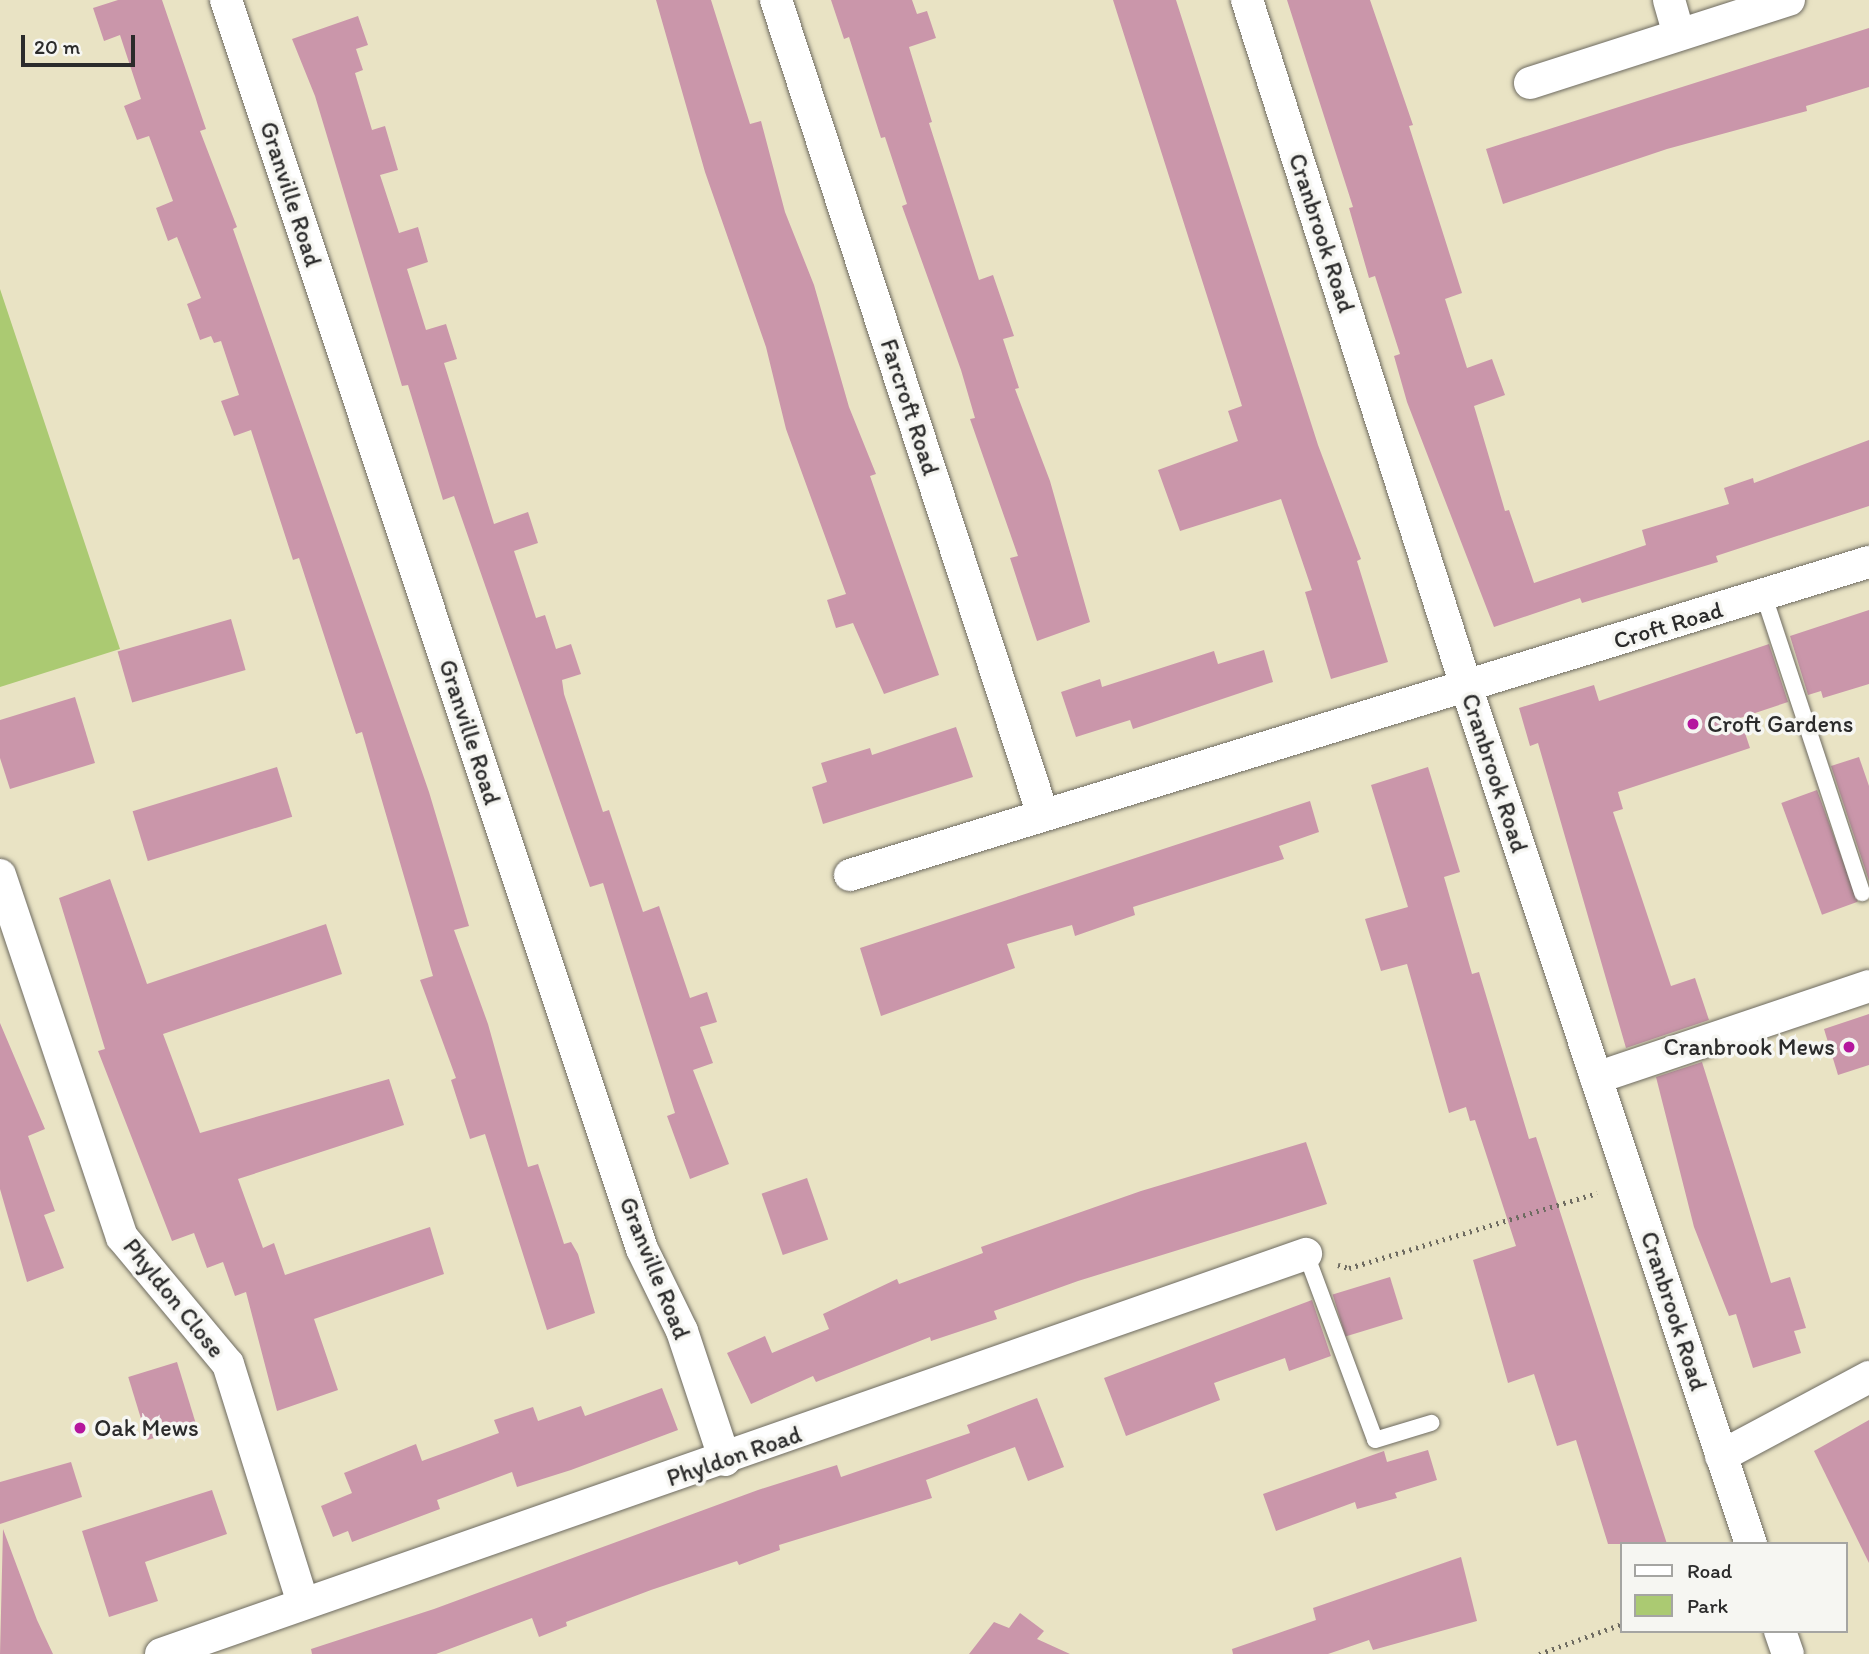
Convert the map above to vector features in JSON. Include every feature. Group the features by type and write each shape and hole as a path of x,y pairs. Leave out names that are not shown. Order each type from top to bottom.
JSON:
{"street":[{"name":"Granville Road","path":"226,0 642,1249 681,1331 726,1460"},
{"name":"Farcroft Road","path":"776,0 1043,815"},
{"name":"Cranbrook Road","path":"1247,0 1466,686 1750,1542"},
{"path":"1669,0 1679,34"},
{"path":"1530,83 1789,0"},
{"name":"Croft Road","path":"1466,686 1869,562"},
{"path":"850,876 1466,686"},
{"name":"Phyldon Close","path":"0,875 122,1237 228,1364 303,1603"},
{"path":"1596,1078 1869,986"},
{"name":"Phyldon Road","path":"161,1654 303,1603 726,1460 1306,1254"},
{"path":"1721,1456 1869,1377"},
{"path":"1781,1633 1788,1654"}],"lane":[{"path":"1764,596 1862,893"},
{"path":"1306,1254 1375,1440 1431,1423"}],"path":[{"path":"1306,1254 1349,1268 1632,1182"},
{"path":"1539,1654 1620,1625"}],"green space":[{"path":"0,289 120,649 0,687"}],"building":[{"path":"118,0 162,0 206,129 200,131 237,227 233,229 429,792 469,926 454,930 488,1024 528,1167 538,1164 564,1244 571,1242 578,1254 595,1313 547,1330 485,1134 470,1139 451,1080 456,1078 420,980 433,976 362,732 356,734 299,558 293,560 251,430 234,436 221,401 239,395 221,341 214,343 211,336 200,340 187,304 201,298 177,237 168,241 156,208 173,201 149,136 137,140 124,106 141,99 120,35 104,41 93,8"},
{"path":"656,0 711,0 750,124 761,121 785,212 814,285 849,407 876,474 870,476 939,675 884,694 853,623 836,628 827,600 846,594 786,429 766,347 705,172"},
{"path":"831,0 912,0 917,14 927,11 936,38 909,47 932,122 929,123 979,280 993,275 1014,336 1003,339 1019,388 1015,389 1050,481 1090,622 1037,641 1010,558 1018,556 970,419 975,418 961,370 902,206 907,204 885,137 881,138 849,37 844,39"},
{"path":"1113,0 1176,0 1318,445 1361,559 1357,561 1388,662 1331,679 1305,592 1312,590 1281,499 1180,531 1158,470 1238,441 1228,411 1242,406"},
{"path":"1287,0 1370,0 1413,125 1409,126 1462,293 1445,299 1467,368 1492,359 1505,395 1474,406 1505,511 1509,510 1534,583 1646,545 1642,530 1729,504 1724,488 1753,478 1754,483 1869,440 1869,506 1716,556 1718,562 1582,603 1580,598 1494,627 1407,402 1394,356 1400,354 1375,276 1369,278 1349,208 1353,207"},
{"path":"358,16 368,45 356,49 363,70 355,73 372,130 385,126 398,170 380,175 399,233 418,227 428,262 407,269 426,330 446,324 457,359 444,363 494,524 528,512 538,543 514,551 536,618 545,615 556,649 571,644 581,674 562,680 564,694 603,812 609,810 643,912 659,906 690,998 707,992 717,1022 700,1027 713,1063 693,1070 729,1164 690,1179 667,1116 675,1113 603,883 590,887 454,496 443,500 408,385 402,386 315,96 292,39"},
{"path":"1869,28 1869,87 1806,106 1807,111 1667,149 1503,204 1486,149"},
{"path":"1869,610 1869,684 1823,698 1821,691 1808,695 1790,636"},
{"path":"231,619 246,670 132,702 118,652"},
{"path":"1769,644 1788,702 1740,718 1750,748 1618,792 1623,809 1613,812 1671,986 1695,978 1709,1020 1626,1048 1538,743 1530,746 1519,708 1594,685 1599,701"},
{"path":"1264,650 1273,682 1133,729 1130,720 1076,737 1061,692 1100,679 1102,687 1214,651 1218,664"},
{"path":"75,697 95,763 10,789 0,758 0,720"},
{"path":"956,727 973,777 823,824 812,787 827,782 821,763 870,748 872,755"},
{"path":"1859,757 1869,786 1869,881 1831,766"},
{"path":"277,767 292,817 148,861 133,811"},
{"path":"1428,767 1460,872 1444,877 1472,974 1479,972 1529,1139 1536,1137 1666,1542 1608,1544 1576,1440 1557,1446 1534,1374 1508,1383 1473,1260 1516,1246 1475,1120 1470,1121 1466,1107 1449,1113 1407,964 1381,971 1365,919 1408,907 1371,785"},
{"path":"1817,790 1858,902 1822,915 1781,803"},
{"path":"1310,801 1319,832 1279,846 1284,859 1133,907 1135,915 1075,936 1072,925 1007,944 1015,968 881,1016 860,948"},
{"path":"110,879 147,984 326,924 342,974 163,1034 200,1133 389,1079 404,1125 238,1179 263,1248 274,1243 285,1275 430,1227 444,1274 314,1319 338,1390 277,1411 246,1292 235,1296 223,1262 207,1268 194,1233 172,1241 98,1051 105,1049 59,898"},
{"name":"Cranbrook Mews","path":"1869,1014 1869,1065 1838,1075 1824,1029"},
{"path":"0,1023 45,1129 28,1136 55,1211 44,1215 64,1268 27,1282 0,1189"},
{"path":"1702,1062 1771,1283 1790,1277 1806,1328 1794,1331 1801,1353 1753,1368 1736,1314 1729,1316 1694,1227 1656,1077"},
{"path":"1306,1142 1327,1204 1078,1281 994,1311 997,1319 931,1341 930,1337 816,1382 813,1376 751,1404 727,1353 765,1336 772,1353 829,1329 823,1314 897,1279 899,1284 983,1253 981,1247 1141,1191"},
{"path":"807,1178 828,1239 783,1255 762,1194"},
{"path":"1390,1277 1403,1319 1345,1337 1333,1295"},
{"path":"1312,1300 1331,1356 1289,1371 1285,1358 1214,1383 1220,1400 1126,1436 1104,1378"},
{"path":"177,1362 196,1425 148,1440 128,1377"},
{"path":"662,1388 678,1430 517,1487 512,1472 437,1500 440,1509 352,1542 348,1531 333,1537 321,1506 352,1493 344,1473 416,1444 422,1461 499,1433 494,1420 533,1407 538,1421 581,1406 585,1416"},
{"path":"1037,1398 1064,1467 1028,1481 1015,1447 926,1480 932,1498 779,1545 780,1550 739,1565 737,1561 651,1590 566,1622 567,1626 539,1637 532,1618 436,1654 312,1654 311,1649 434,1609 758,1490 837,1465 841,1477 970,1433 967,1425"},
{"path":"1869,1420 1869,1563 1814,1451"},
{"path":"1428,1450 1437,1480 1395,1493 1397,1498 1357,1509 1355,1502 1276,1531 1263,1494 1384,1451 1387,1462"},
{"path":"71,1462 82,1497 0,1524 0,1482"},
{"path":"212,1490 227,1534 145,1562 158,1601 109,1617 82,1531"},
{"path":"3,1529 37,1620 53,1654 0,1654"},
{"path":"1461,1557 1477,1621 1373,1650 1369,1640 1328,1654 1233,1654 1232,1649 1316,1620 1313,1608"},
{"path":"1020,1613 1044,1631 1037,1639 1070,1654 969,1654 994,1622 1009,1628"}],"place":[{"name":"Croft Gardens","path":"1693,724"},
{"name":"Cranbrook Mews","path":"1849,1047"},
{"name":"Oak Mews","path":"80,1428"}]}
